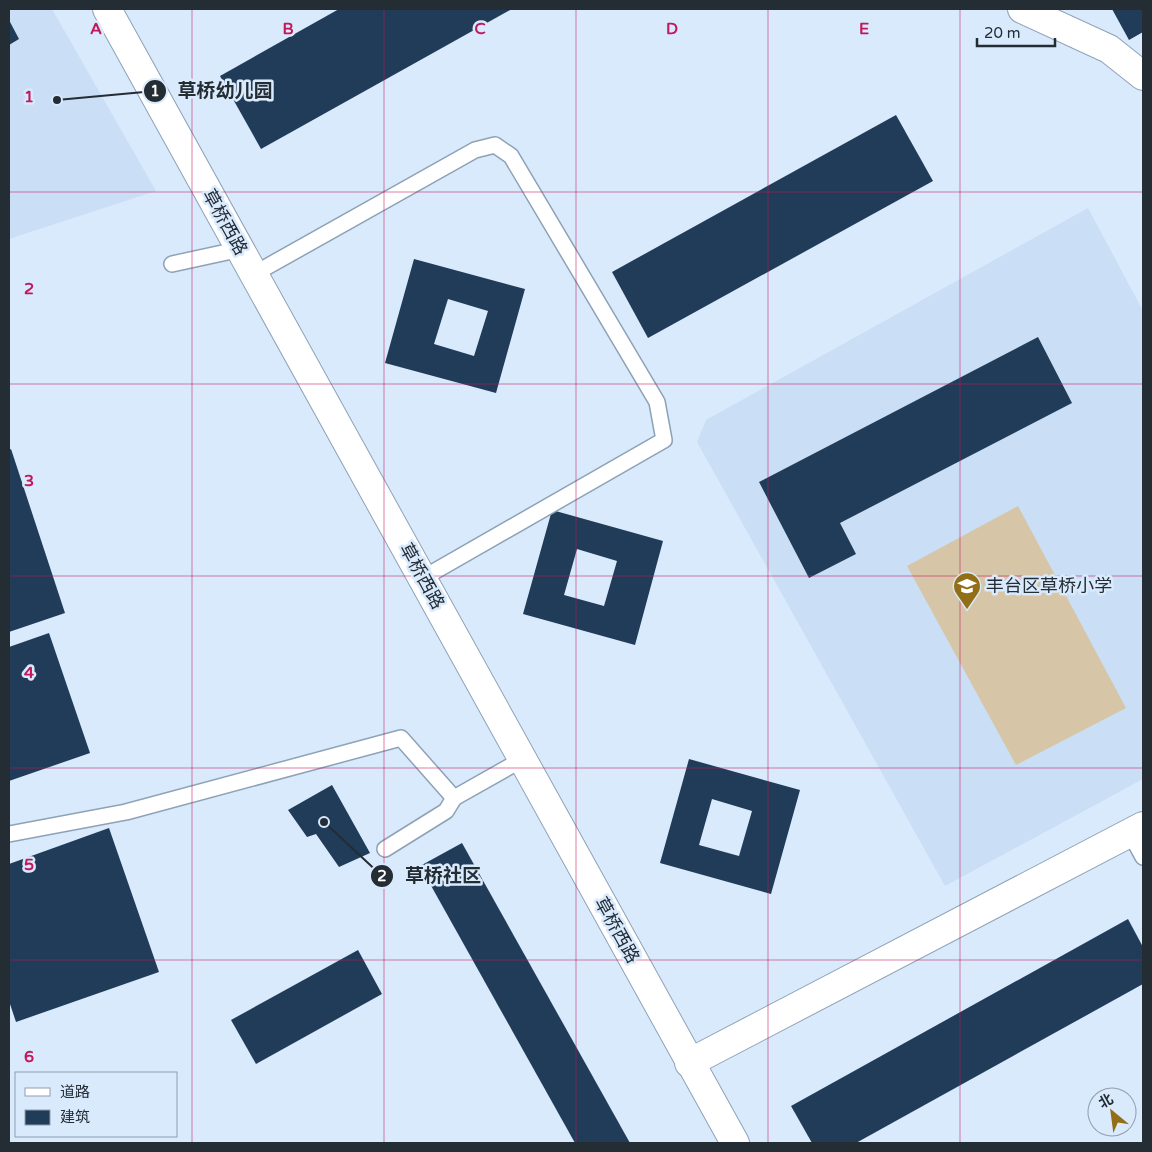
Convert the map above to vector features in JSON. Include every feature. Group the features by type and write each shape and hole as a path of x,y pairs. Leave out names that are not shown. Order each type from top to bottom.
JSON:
{"street":[{"name":"草桥西路","path":"108,9 523,758 689,1063 735,1143"},
{"path":"1022,9 1109,49 1143,76"},
{"path":"689,1063 1137,829"}],"lane":[{"path":"254,274 475,150 495,145 511,156 656,402 664,440 423,578"},
{"path":"172,264 240,249"},
{"path":"9,834 126,812 401,738 454,798"},
{"path":"385,849 446,810 454,798 523,758"},
{"path":"1137,829 1143,856"}],"shaded area":[{"path":"9,9 52,9 156,191 9,239"},
{"name":"丰台区草桥小学","path":"1088,208 1143,311 1143,779 945,886 697,442 706,420"},
{"path":"1018,506 1126,708 1016,765 907,566"}],"building":[{"path":"339,9 512,9 261,149 220,76"},
{"path":"1112,9 1143,9 1143,32 1129,40"},
{"path":"9,20 19,39 9,45"},
{"path":"896,115 933,181 648,338 612,272"},
{"path":"414,259 525,289 496,393 385,363","holes":["448,299 488,311 474,356 434,344"]},
{"path":"1038,337 1072,403 840,523 856,554 809,578 759,482"},
{"path":"11,449 65,613 9,632 9,450"},
{"path":"552,510 663,541 635,645 523,614","holes":["577,549 617,561 604,606 564,595"]},
{"path":"49,633 90,753 9,781 9,647"},
{"path":"689,759 800,790 771,894 660,863","holes":["712,799 752,811 739,856 699,845"]},
{"path":"332,785 370,853 339,867 316,834 307,837 288,810"},
{"path":"109,828 159,972 16,1022 9,1001 9,864"},
{"path":"462,843 630,1143 575,1143 420,866"},
{"path":"1128,919 1143,947 1143,984 856,1143 812,1143 791,1106"},
{"path":"358,950 382,994 256,1064 231,1020"}],"place":[{"name":"草桥幼儿园","path":"57,100"},
{"name":"丰台区草桥小学","path":"967,610"},
{"name":"草桥社区","path":"324,822"}]}
